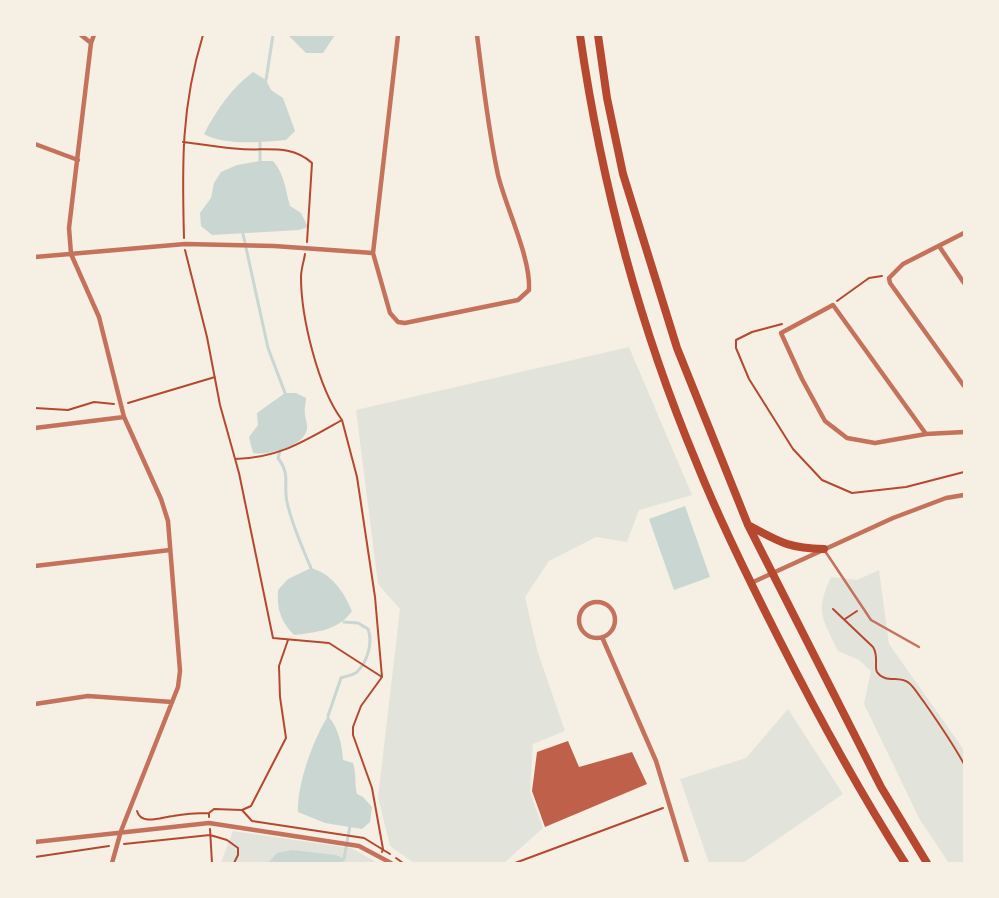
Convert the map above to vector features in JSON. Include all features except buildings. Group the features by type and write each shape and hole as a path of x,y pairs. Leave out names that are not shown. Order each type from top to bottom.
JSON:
{"main road":[{"path":"580,35 598,143 612,203 664,379 697,465 751,583 815,711 869,806 905,863"},
{"path":"598,35 607,98 629,192 677,348 748,525 881,787 927,863"},
{"path":"748,525 782,544 795,548 824,549"}],"street":[{"path":"81,35 91,43"},
{"path":"94,35 91,43 69,228 71,254 98,317 124,417 161,499 168,520 180,671 172,702 121,831 112,863"},
{"path":"398,35 373,253 390,313 398,322 416,322 518,300 529,290 528,273 499,177 489,129 476,35"},
{"path":"35,144 78,160"},
{"path":"964,233 903,264 889,278 890,283 964,386"},
{"path":"35,258 185,244 373,253"},
{"path":"938,246 964,283"},
{"path":"926,434 833,305 781,333 782,340 825,421 847,438 875,443 926,434 964,432"},
{"path":"35,428 124,417"},
{"path":"751,583 925,505 964,495"},
{"path":"35,566 170,550"},
{"path":"591,602 603,602 609,606 615,616 613,628 602,637 587,635 578,620 582,609 591,602"},
{"path":"602,637 656,761 687,863"},
{"path":"35,704 88,696 172,702"},
{"path":"35,842 121,831 209,823 360,846 391,863"}],"lane":[{"path":"824,549 872,620 920,648"}],"path":[{"path":"203,35 185,112 182,142 186,260 235,459 273,638 329,643 382,677"},
{"path":"182,142 242,149 280,149 302,154 312,163 306,249 301,274 302,292 312,346 334,410 342,420 357,477 375,597 382,677 361,706 353,726 353,735 372,788 383,849 379,856"},
{"path":"833,305 869,278 880,276 889,278"},
{"path":"794,326 773,325 752,332 736,340 736,348 749,379 793,449 822,480 852,493 906,486 964,472"},
{"path":"235,459 273,455 286,451 342,420"},
{"path":"845,619 863,607"},
{"path":"833,609 873,647 877,653 876,667 879,674 887,678 902,679 911,684 943,728 964,764"},
{"path":"135,796 137,814 156,821 174,816 209,813 214,809 242,810 251,806 286,738 280,697 279,666 288,640"},
{"path":"515,863 670,805"},
{"path":"242,810 252,821 360,837 383,849"},
{"path":"209,813 212,863"},
{"path":"35,857 117,845 210,835 227,840 238,848 238,855 234,863"}],"shaded area":[{"path":"288,35 335,35 323,53 306,53"},
{"path":"253,72 266,80 271,90 283,98 295,131 286,140 255,142 233,142 212,138 204,134 225,100"},
{"path":"273,161 277,166 290,206 301,213 308,227 299,230 212,235 201,226 200,213 211,198 214,183 221,172 237,165"},
{"path":"629,347 692,495 639,510 627,542 596,537 549,561 525,597 538,653 565,731 533,744 530,792 543,828 504,863 414,863 390,846 378,797 400,609 378,584 356,410"},
{"path":"285,393 296,393 306,398 307,429 305,435 293,445 276,451 259,454 253,453 249,437 258,425 257,413"},
{"path":"685,506 710,577 674,590 649,519"},
{"path":"311,568 331,579 345,597 352,611 333,627 294,635 280,614 278,590 288,579"},
{"path":"879,570 889,644 964,750 964,863 949,863 920,820 864,704 871,671 859,660 838,651 825,622 822,607 823,598 831,577 857,580"},
{"path":"788,709 843,794 743,863 709,863 680,779 746,758"},
{"path":"328,716 339,736 343,760 353,763 357,794 363,797 372,807 370,822 362,829 325,823 298,812 300,789 307,763"},
{"path":"233,831 351,848 378,863 221,863"},
{"path":"292,850 336,855 344,859 343,863 268,863 277,853"}],"waterway":[{"path":"266,80 273,35"},
{"path":"260,142 260,161"},
{"path":"243,234 268,348 285,393"},
{"path":"281,448 278,458 286,475 286,496 289,511 297,536 311,568"},
{"path":"328,716 341,678 352,675 361,668 367,657 370,645 368,629 358,623 344,622"},
{"path":"344,859 350,826"}]}
